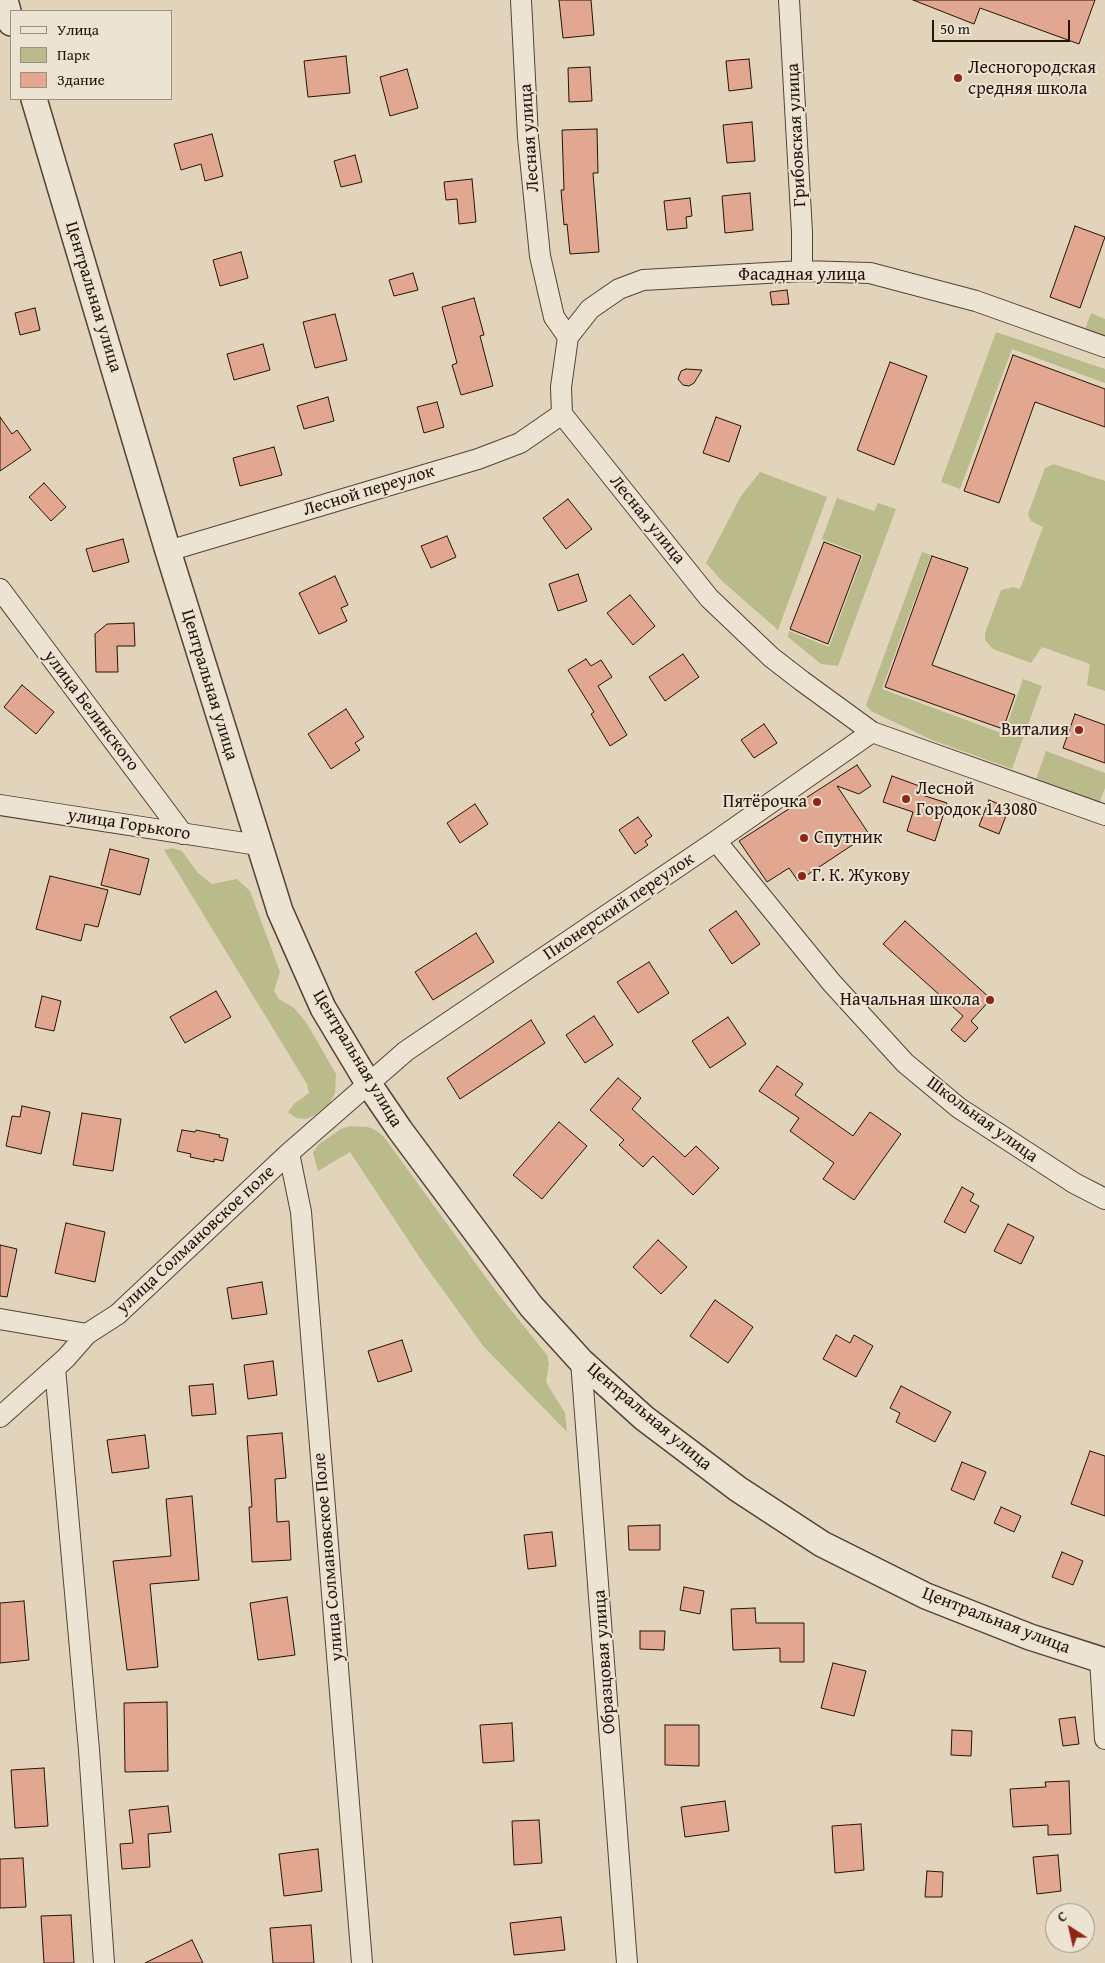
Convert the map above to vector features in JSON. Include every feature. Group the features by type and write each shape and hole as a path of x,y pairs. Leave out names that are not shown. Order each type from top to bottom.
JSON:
{"street":[{"path":"4,0 10,20"},
{"name":"Лесная улица","path":"521,0 528,137 540,256 554,317 568,337"},
{"name":"Грибовская улица","path":"789,0 802,232 802,271"},
{"name":"Центральная улица","path":"34,100 168,551 280,911 323,1008 368,1083 490,1255 531,1306 581,1360 644,1418 738,1489 822,1544 926,1596 1030,1637 1102,1660"},
{"name":"Фасадная улица","path":"568,337 590,309 619,289 643,280 802,271 870,273 976,301 1105,347"},
{"path":"562,414 563,371 568,337"},
{"name":"Лесная улица","path":"562,414 709,598 771,657 872,732 1105,815"},
{"name":"Лесной переулок","path":"168,551 478,459 520,443 562,414"},
{"name":"улица Белинского","path":"0,588 183,834"},
{"name":"Пионерский переулок","path":"368,1083 406,1052 716,841 872,732"},
{"name":"улица Горького","path":"0,805 258,845"},
{"name":"Школьная улица","path":"716,841 825,975 905,1062 967,1113 1074,1183 1105,1199"},
{"name":"улица Солмановское поле","path":"0,1417 54,1368 87,1334 118,1314 289,1153 368,1083"},
{"name":"улица Солмановское Поле","path":"289,1153 301,1212 362,1963"},
{"path":"0,1319 87,1334"},
{"name":"Образцовая улица","path":"581,1360 627,1963"},
{"path":"54,1368 88,1741 104,1963"},
{"path":"1102,1660 1105,1739"}],"green space":[{"path":"1091,313 1105,319 1105,340 1084,332"},
{"path":"996,332 1105,369 1105,383 1012,349 960,489 941,482"},
{"path":"1054,464 1105,481 1105,691 1087,685 1090,664 1042,647 1031,663 993,649 985,640 985,633 1001,590 1013,587 1020,589 1043,527 1031,521 1028,514 1045,468"},
{"path":"760,472 827,497 778,630 722,581 706,563 741,496"},
{"path":"837,498 874,511 878,503 896,509 838,666 821,664 788,637 789,631 829,647 863,555 822,539"},
{"path":"922,552 931,555 882,689 1004,734 1023,679 1042,686 1012,769 932,740 871,711 866,705"},
{"path":"1046,751 1105,773 1105,788 1099,804 1035,782"},
{"path":"173,848 182,851 198,873 212,884 237,879 250,891 280,972 274,991 279,999 294,1008 306,1022 336,1074 335,1093 329,1104 315,1115 306,1119 296,1118 288,1112 294,1104 309,1093 307,1084 164,850"},
{"path":"350,1126 368,1127 384,1137 495,1290 547,1355 549,1364 546,1382 565,1413 567,1432 484,1347 422,1261 350,1152 318,1171 313,1153 318,1145 341,1129"}],"building":[{"path":"559,0 591,0 594,35 563,38"},
{"path":"913,0 1095,0 1079,44 980,8 974,24"},
{"path":"346,56 350,93 308,97 304,61"},
{"path":"749,59 752,88 729,91 726,61"},
{"path":"590,67 592,101 569,102 568,68"},
{"path":"407,69 418,108 390,116 380,77"},
{"path":"752,122 755,161 727,163 723,125"},
{"path":"597,129 598,173 593,173 599,252 570,254 567,224 564,225 561,190 564,190 562,130"},
{"path":"212,134 223,176 205,181 201,164 181,170 174,144"},
{"path":"355,155 362,182 341,187 334,161"},
{"path":"472,179 476,222 459,224 457,199 446,200 444,182"},
{"path":"750,193 753,230 725,233 722,196"},
{"path":"690,198 692,216 686,217 687,228 667,230 664,201"},
{"path":"1075,226 1105,237 1080,308 1050,297"},
{"path":"241,252 248,278 220,286 213,260"},
{"path":"413,273 418,290 394,296 389,280"},
{"path":"787,290 789,304 772,305 770,292"},
{"path":"474,298 484,335 480,336 493,386 461,395 452,365 457,363 442,307"},
{"path":"35,308 40,330 20,335 15,313"},
{"path":"335,314 347,360 315,368 303,322"},
{"path":"263,344 270,370 234,380 227,354"},
{"path":"1013,355 1105,389 1105,427 1035,402 999,503 964,491"},
{"path":"890,362 927,376 894,465 857,450"},
{"path":"686,369 702,370 694,383 689,386 683,385 678,379 681,371"},
{"path":"328,397 334,421 304,429 297,406"},
{"path":"437,402 444,427 424,433 417,407"},
{"path":"0,417 12,434 17,430 31,450 0,471"},
{"path":"716,417 741,426 729,462 703,453"},
{"path":"274,447 282,475 240,486 233,458"},
{"path":"44,483 66,507 51,521 29,497"},
{"path":"568,499 592,529 566,549 543,518"},
{"path":"447,536 456,557 431,568 421,546"},
{"path":"123,539 129,562 93,572 86,549"},
{"path":"824,542 861,556 828,644 790,629"},
{"path":"932,556 968,568 932,665 1015,695 1003,729 885,687"},
{"path":"578,574 587,601 558,611 549,584"},
{"path":"335,576 348,605 341,608 347,621 319,634 299,593"},
{"path":"630,595 655,626 633,645 607,613"},
{"path":"134,623 135,646 117,646 118,672 96,672 95,634 107,624"},
{"path":"683,654 699,677 665,701 649,677"},
{"path":"586,659 591,666 601,660 612,677 598,686 627,735 610,746 591,714 594,712 568,670"},
{"path":"22,685 54,712 36,734 4,707"},
{"path":"346,709 364,737 355,743 360,750 331,769 308,734"},
{"path":"1075,714 1105,725 1105,763 1063,748"},
{"path":"764,724 777,743 754,758 741,740"},
{"name":"Спутник","path":"857,765 871,786 859,794 837,786 869,834 798,881 789,868 767,882 739,841"},
{"path":"892,776 922,787 919,794 947,803 935,841 907,831 913,812 883,802"},
{"path":"989,800 1009,808 999,834 979,826"},
{"path":"475,804 488,824 460,843 447,823"},
{"path":"638,817 652,836 645,841 648,845 635,854 619,830"},
{"path":"110,849 149,859 140,895 101,885"},
{"path":"50,876 108,890 98,927 85,924 81,941 36,929"},
{"path":"736,911 760,944 732,964 709,930"},
{"path":"905,921 991,999 971,1021 978,1028 965,1042 951,1030 963,1016 883,944"},
{"path":"476,933 494,962 433,1000 415,972"},
{"path":"649,962 669,993 638,1013 617,982"},
{"path":"216,991 231,1017 185,1043 170,1017"},
{"path":"42,996 61,1001 54,1031 35,1027"},
{"path":"594,1016 613,1045 585,1063 566,1035"},
{"path":"728,1017 746,1044 710,1068 692,1041"},
{"path":"531,1020 545,1043 460,1099 447,1078"},
{"path":"777,1066 803,1084 795,1095 853,1136 870,1112 901,1134 854,1200 823,1179 834,1163 790,1131 799,1118 759,1091"},
{"path":"618,1078 641,1098 632,1109 685,1157 696,1146 719,1168 693,1195 653,1156 643,1167 619,1145 624,1140 590,1110"},
{"path":"22,1106 50,1112 41,1154 6,1146 12,1116 20,1117"},
{"path":"82,1113 121,1119 113,1171 73,1165"},
{"path":"559,1122 587,1146 542,1199 513,1175"},
{"path":"182,1130 195,1132 196,1130 220,1135 219,1137 228,1139 223,1161 214,1159 214,1162 190,1157 191,1154 177,1151"},
{"path":"962,1187 974,1194 970,1201 979,1206 965,1233 944,1222"},
{"path":"66,1223 105,1232 95,1282 55,1273"},
{"path":"1008,1224 1034,1237 1021,1264 994,1251"},
{"path":"658,1240 687,1267 661,1294 633,1267"},
{"path":"0,1245 17,1249 7,1297 0,1296"},
{"path":"262,1282 267,1314 232,1319 227,1288"},
{"path":"715,1300 753,1327 728,1363 690,1336"},
{"path":"836,1335 850,1343 854,1335 873,1346 856,1377 823,1359"},
{"path":"402,1340 412,1371 378,1382 368,1351"},
{"path":"273,1361 277,1395 248,1399 244,1365"},
{"path":"213,1384 216,1414 192,1416 189,1386"},
{"path":"901,1386 951,1412 935,1442 896,1422 900,1413 890,1408"},
{"path":"282,1433 286,1478 275,1479 277,1522 289,1521 291,1560 252,1562 249,1507 252,1507 247,1436"},
{"path":"145,1435 149,1468 112,1473 107,1440"},
{"path":"1090,1451 1105,1456 1105,1516 1071,1504"},
{"path":"962,1462 986,1472 974,1500 951,1490"},
{"path":"192,1496 199,1580 150,1584 158,1667 127,1670 113,1561 171,1556 166,1499"},
{"path":"1001,1507 1021,1516 1014,1532 994,1523"},
{"path":"660,1525 660,1550 629,1550 628,1526"},
{"path":"552,1532 556,1566 528,1569 524,1535"},
{"path":"1062,1552 1083,1561 1073,1585 1052,1577"},
{"path":"684,1587 704,1591 700,1614 680,1610"},
{"path":"287,1597 295,1655 258,1660 250,1603"},
{"path":"24,1601 29,1660 0,1663 0,1603"},
{"path":"755,1608 756,1623 804,1623 804,1662 780,1662 780,1648 733,1650 731,1609"},
{"path":"640,1631 665,1631 664,1650 640,1649"},
{"path":"833,1663 866,1671 854,1716 821,1708"},
{"path":"167,1702 168,1771 125,1772 124,1703"},
{"path":"1075,1717 1079,1744 1063,1746 1059,1719"},
{"path":"512,1723 514,1761 483,1763 480,1725"},
{"path":"665,1725 699,1725 699,1766 665,1765"},
{"path":"952,1730 972,1731 971,1756 951,1755"},
{"path":"44,1768 48,1826 15,1828 11,1770"},
{"path":"1069,1781 1071,1834 1048,1835 1048,1825 1013,1827 1010,1789 1046,1787 1045,1782"},
{"path":"725,1801 729,1831 685,1837 681,1807"},
{"path":"168,1806 171,1832 148,1834 150,1867 122,1869 120,1844 133,1843 129,1810"},
{"path":"539,1820 542,1863 514,1865 512,1821"},
{"path":"861,1824 864,1870 835,1873 832,1826"},
{"path":"318,1849 322,1891 284,1896 279,1854"},
{"path":"1058,1855 1061,1891 1037,1894 1033,1857"},
{"path":"23,1858 26,1907 0,1908 0,1859"},
{"path":"927,1871 943,1872 942,1897 925,1897"},
{"path":"71,1915 74,1963 44,1963 41,1916"},
{"path":"561,1917 565,1950 514,1955 510,1923"},
{"path":"311,1925 314,1963 273,1963 270,1928"},
{"path":"192,1940 203,1963 145,1963"}],"place":[{"name":"Лесногородская средняя школа","path":"958,78"},
{"name":"Виталия","path":"1079,730"},
{"name":"Лесной Городок 143080","path":"906,799"},
{"name":"Пятёрочка","path":"817,802"},
{"name":"Спутник","path":"804,838"},
{"name":"Г. К. Жукову","path":"802,876"},
{"name":"Начальная школа","path":"990,1000"}]}
